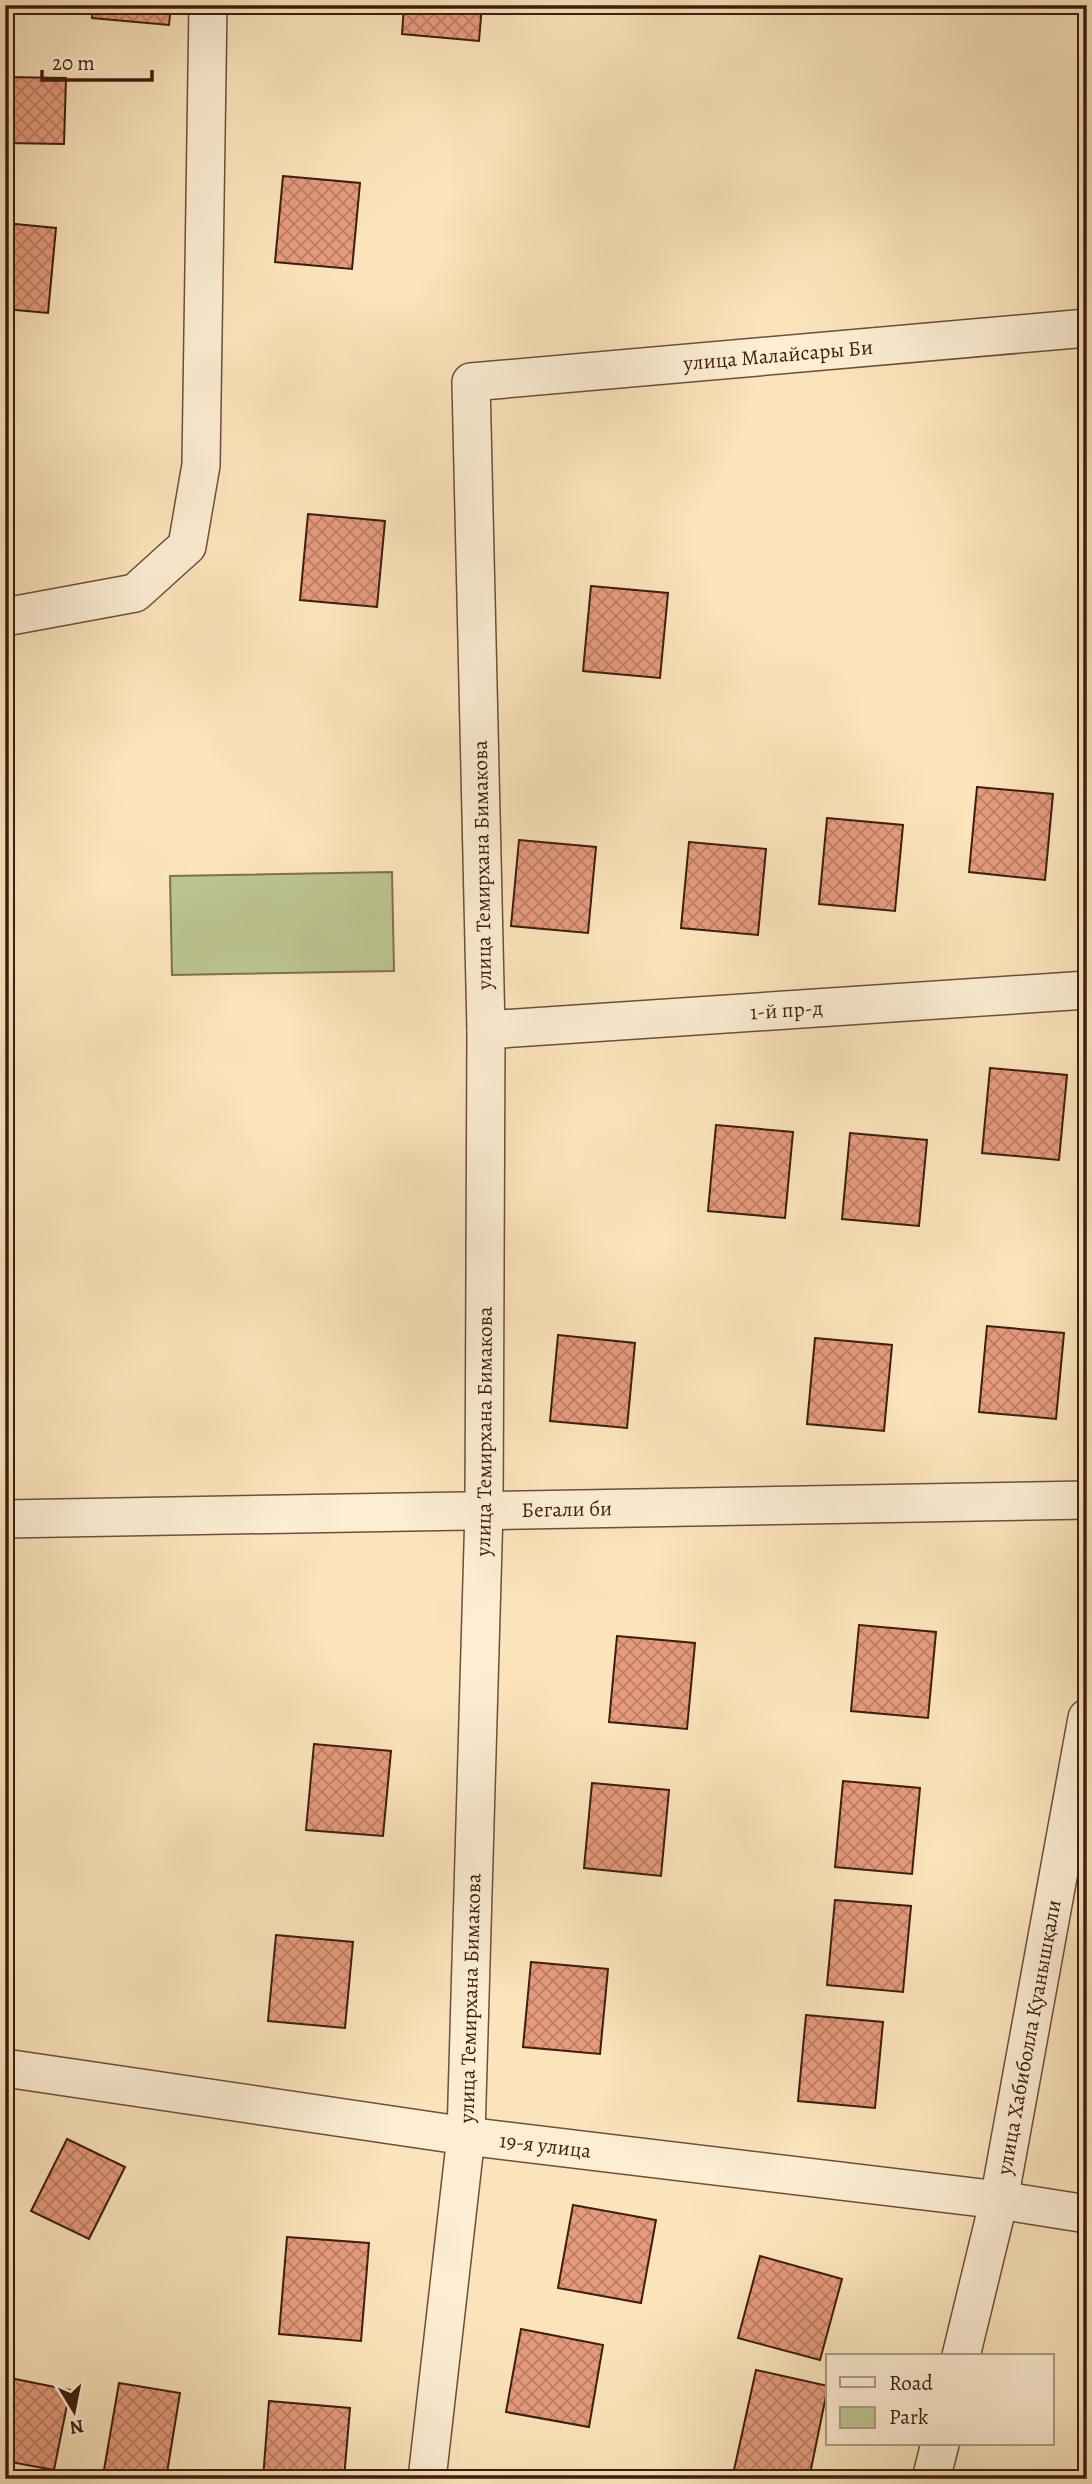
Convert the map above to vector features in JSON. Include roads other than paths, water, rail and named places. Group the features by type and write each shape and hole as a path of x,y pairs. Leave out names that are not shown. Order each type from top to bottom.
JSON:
{"street":[{"path":"5,617 135,593 187,546 201,464 208,5"},
{"name":"улица Малайcары Би","path":"471,382 1087,328"},
{"name":"улица Темирхана Бимакова","path":"427,2479 466,2136 484,1510 486,1030 471,382"},
{"name":"1-й пр-д","path":"486,1030 1087,990"},
{"name":"Бегали би","path":"5,1518 1087,1500"},
{"name":"улица Хабиболла Қуанышқали","path":"961,2354 999,2200 1087,1717"},
{"name":"19-я улица","path":"5,2068 466,2136 999,2200 1087,2214"},
{"path":"932,2479 940,2446"}]}
